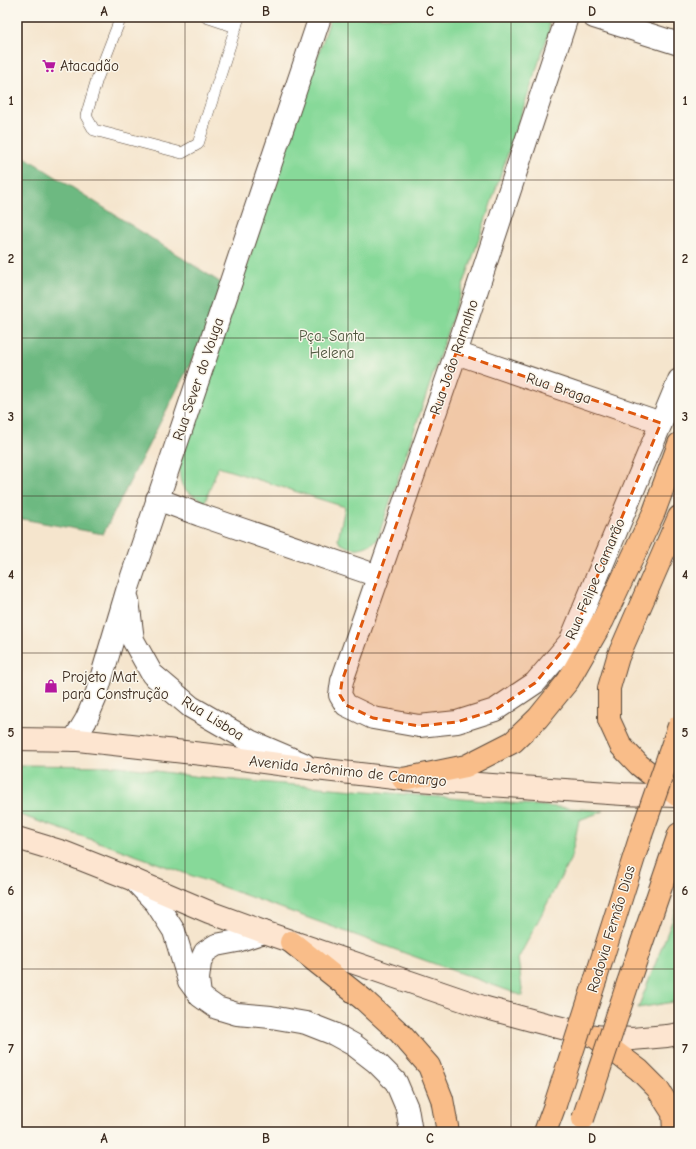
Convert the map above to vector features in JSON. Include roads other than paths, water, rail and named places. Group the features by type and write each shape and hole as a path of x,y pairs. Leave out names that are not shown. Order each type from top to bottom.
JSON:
{"highway":[{"path":"403,779 466,766 513,742 538,718 568,681 603,620 654,512 679,444"},
{"path":"678,796 639,764 621,746 609,720 609,688 618,657 679,517"},
{"name":"Rodovia Fernão Dias","path":"545,1132 555,1105 641,835 679,726"},
{"path":"581,1125 678,835"},
{"path":"291,942 364,1000 400,1033 429,1066 442,1099 448,1132"},
{"path":"594,1036 639,1070 657,1088 673,1113 674,1132"}],"main road":[{"name":"Avenida Jerônimo de Camargo","path":"17,739 67,740 211,755 403,779 623,794 678,796"},
{"path":"17,750 67,740"},
{"path":"17,826 37,834 63,852"},
{"path":"17,838 63,852 209,912 291,942 483,1007 542,1024 594,1036 632,1039 679,1034"}],"street":[{"name":"Rua Sever do Vouga","path":"67,740 86,720 95,699 127,591 157,499 320,17"},
{"name":"Rua João Ramalho","path":"340,695 342,681 456,353 567,17"},
{"path":"594,17 679,44"},
{"name":"Rua Braga","path":"456,353 661,423"},
{"name":"Rua Felipe Camarão","path":"340,695 346,705 373,718 419,726 457,722 495,710 535,683 570,642 679,380"},
{"path":"157,499 200,516 378,576"},
{"name":"Rua Lisboa","path":"127,591 133,640 152,674 191,707 250,741 316,769"},
{"path":"134,880 156,903 174,931 189,981 200,996 217,1008 237,1014 306,1023 334,1034 354,1045 376,1062 396,1082 407,1108 411,1132"},
{"path":"200,996 198,979 200,964 205,952 216,944 237,941 264,932"}],"lane":[{"path":"121,17 97,79 86,116 94,130 182,153 198,144 238,22 206,17"}],"place":[{"name":"Atacadão","path":"49,66"},
{"name":"Projeto Mat. para Construção","path":"51,686"}],"park label":[{"name":"Pça. Santa Helena","path":"332,344"}]}
